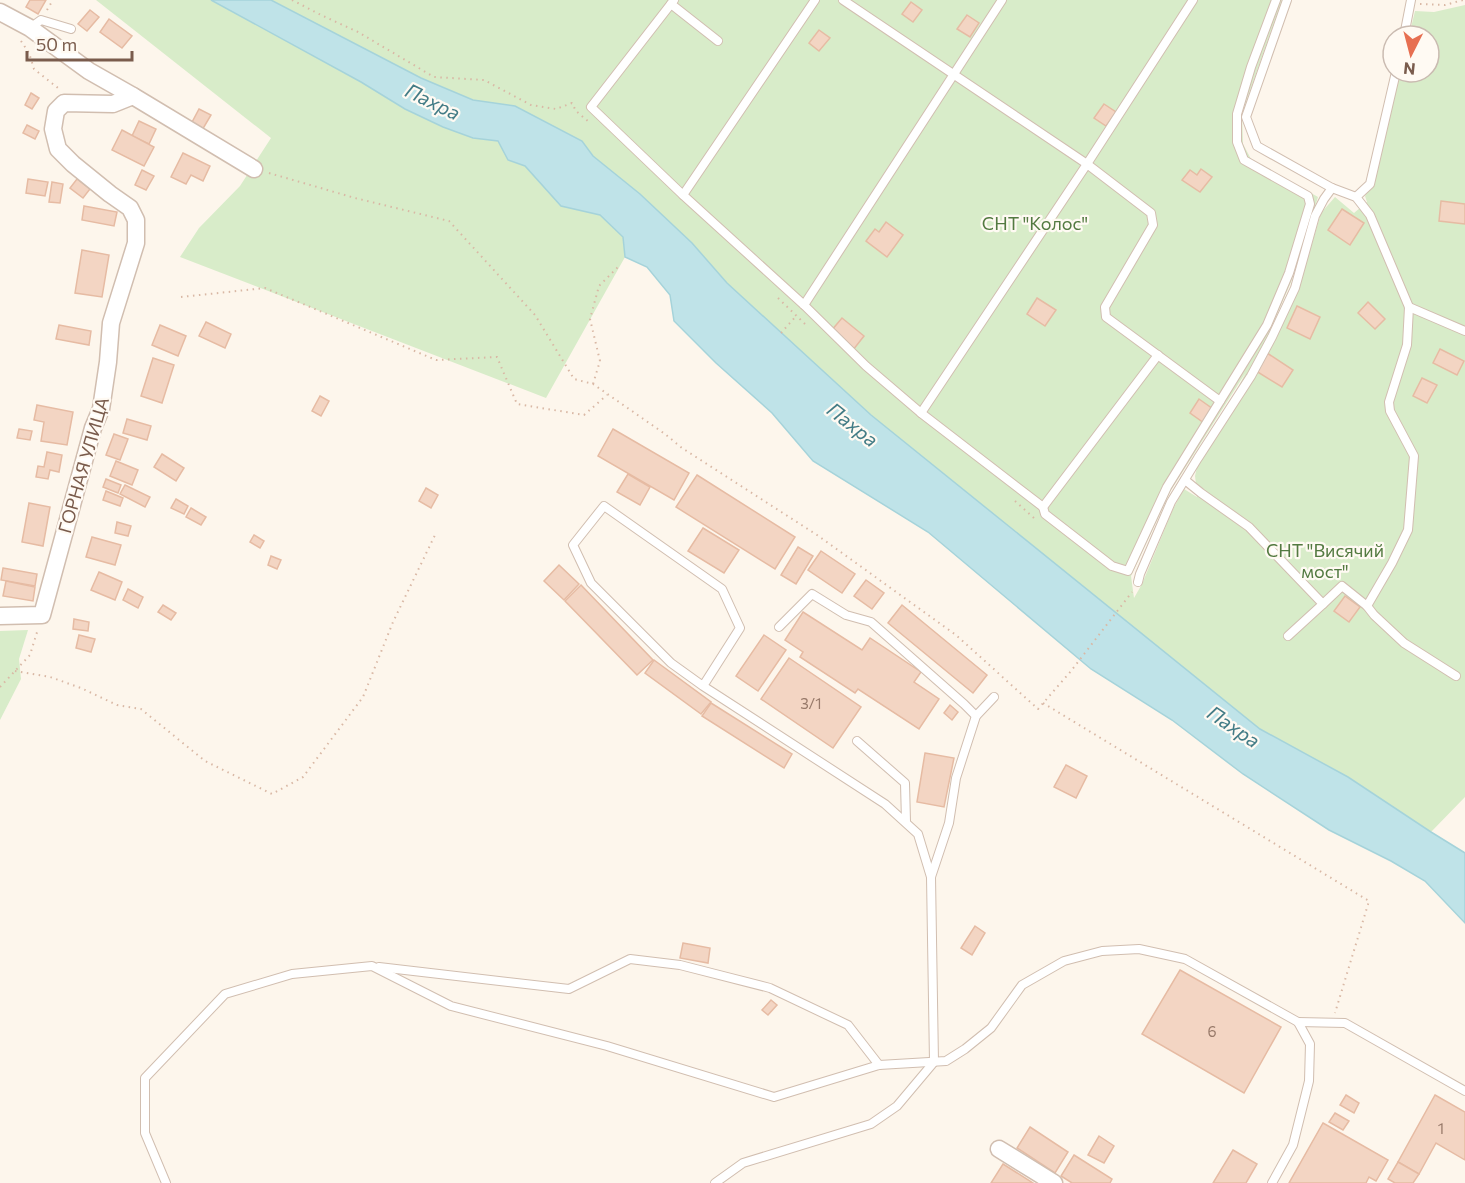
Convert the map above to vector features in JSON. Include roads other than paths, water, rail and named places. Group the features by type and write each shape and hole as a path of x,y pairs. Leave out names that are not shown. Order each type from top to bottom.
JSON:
{"street":[{"path":"0,12 25,34 134,96 254,169"},
{"name":"ГОРНАЯ УЛИЦА","path":"0,616 42,615 93,428 101,409 111,323 136,243 136,220 130,208 73,164 58,149 53,129 56,111 64,103 113,104 134,96"},
{"path":"999,1149 1054,1183"}],"lane":[{"path":"683,195 815,0"},
{"path":"843,0 1087,164 1151,213 1153,225 1105,307 1106,317 1220,401"},
{"path":"804,304 1002,0"},
{"path":"921,413 1193,0"},
{"path":"718,41 673,2 591,107 683,195 804,304 866,366 921,413 1043,507 1045,514 1112,566 1128,571 1167,487 1267,325 1289,273 1310,204 1308,196 1244,159 1238,142 1238,114 1251,67 1276,0"},
{"path":"1287,0 1246,117 1257,146 1332,188 1356,197 1370,215 1410,307 1407,345 1389,402 1390,411 1414,456 1408,530 1367,606"},
{"path":"1406,24 1411,2"},
{"path":"25,34 41,20 71,29"},
{"path":"1356,197 1370,184 1393,84"},
{"path":"1138,582 1171,502 1251,376 1272,337 1295,288 1315,216 1332,188"},
{"path":"1410,307 1465,331"},
{"path":"1043,507 1158,355"},
{"path":"1185,480 1249,527 1323,604"},
{"path":"703,687 740,628 722,589 604,506 573,545 591,583 672,663 703,687 885,804 906,822 918,834 931,877 934,1062 897,1106 871,1124 742,1162 715,1183"},
{"path":"1288,636 1342,586 1367,606 1404,643 1456,676"},
{"path":"780,627 812,594 846,615 872,622 976,716"},
{"path":"931,877 949,823 956,778 976,716 994,697"},
{"path":"857,741 904,783 906,822"},
{"path":"372,966 451,1006 607,1046 774,1097 879,1065 946,1061 991,1028 1023,986 1064,961 1102,951 1139,949 1185,959 1298,1022 1346,1023 1465,1091"},
{"path":"166,1183 146,1133 145,1078 225,994 292,974 372,966 568,989 630,959 680,965 770,988 848,1025 879,1065"},
{"path":"1272,1183 1293,1145 1309,1081 1310,1044 1298,1022"}],"water":[{"name":"Пахра","path":"211,0 271,0 421,78 473,100 515,106 582,141 593,156 640,194 692,243 727,283 871,415 1260,729 1348,777 1465,853 1465,923 1425,881 1329,830 1243,774 1172,720 1091,669 928,532 813,461 772,413 716,363 674,321 670,295 647,267 625,257 623,237 600,215 561,206 525,166 508,160 498,141 473,138 405,109 361,82"}],"park label":[{"name":"СНТ \"Колос\"","path":"1035,223"},
{"name":"СНТ \"Висячий мост\"","path":"1325,560"}]}
